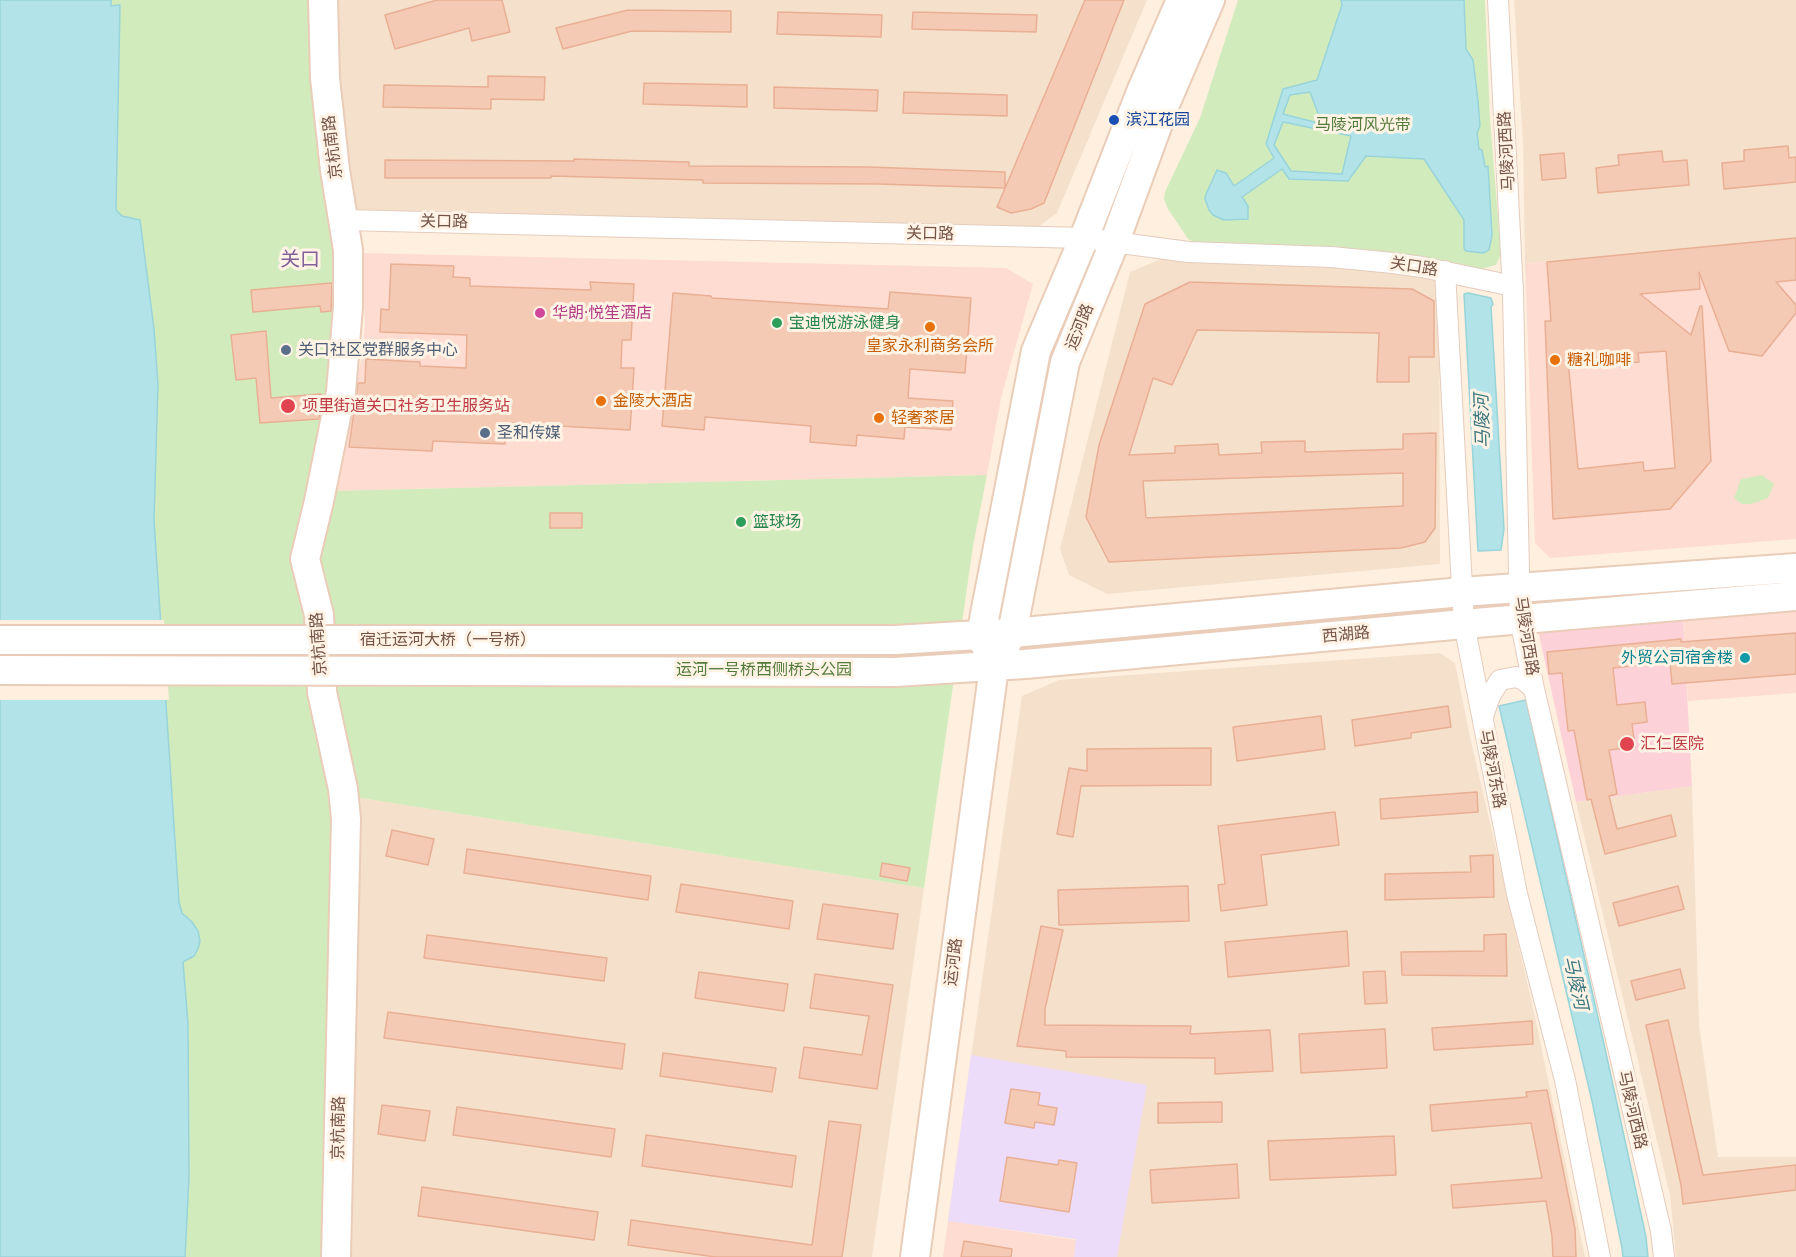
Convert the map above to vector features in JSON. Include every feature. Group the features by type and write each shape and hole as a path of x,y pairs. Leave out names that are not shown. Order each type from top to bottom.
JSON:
{"main road":[{"name":"京杭南路","path":"323,0 325,78 348,258 348,307 345,360 331,443 305,559 319,615 322,692 343,789 346,819 336,1257"},
{"name":"运河路","path":"981,636 1036,351 1084,238 1141,92 1181,0"},
{"name":"运河路","path":"915,1257 994,667 1012,633 1065,362 1115,241 1166,102 1210,0"},
{"name":"西湖路","path":"895,640 981,636 1462,592 1796,568"},
{"name":"西湖路","path":"895,672 994,667 1796,596"},
{"path":"981,636 994,667"},
{"name":"宿迁运河大桥（一号桥）","path":"0,640 895,640"},
{"name":"宿迁运河大桥（一号桥）","path":"0,670 895,672"}],"street":[{"name":"马陵河西路","path":"1498,0 1513,286 1520,619 1534,689 1661,1231 1664,1257"},
{"name":"关口路","path":"344,220 1084,238 1188,252 1353,259 1393,263 1445,271 1513,286"},
{"name":"马陵河东路","path":"1445,271 1464,624 1517,894 1565,1080 1600,1257"},
{"path":"1483,719 1490,696 1500,680 1516,678 1524,680 1534,689"}],"shaded area":[{"name":"滨江花园","path":"334,0 1147,0 1057,213 1034,230 348,213"},
{"path":"1514,0 1796,0 1796,238 1525,264 1523,144"},
{"path":"1796,238 1796,539 1550,558 1535,543 1525,264"},
{"path":"362,253 1006,268 1033,284 1001,398 987,475 332,491 362,356 365,325"},
{"path":"1161,259 1385,264 1420,272 1439,281 1440,564 1107,594 1069,575 1060,549 1130,272"},
{"path":"1796,609 1796,693 1688,701 1683,618"},
{"name":"汇仁医院","path":"1683,618 1692,786 1576,802 1538,630"},
{"path":"1440,653 1455,663 1534,1012 1585,1257 1074,1257 1076,1239 948,1221 1022,696 1059,680"},
{"path":"1692,786 1699,1025 1718,1157 1796,1157 1796,1257 1676,1257 1670,1195 1576,802"},
{"path":"355,797 924,888 872,1257 352,1257"},
{"path":"971,1055 1147,1085 1117,1257 1074,1257 1076,1239 948,1221"},
{"path":"948,1221 1076,1240 1074,1257 943,1257"}],"green space":[{"path":"111,0 315,0 339,235 334,391 296,555 294,577 309,623 339,819 322,1257 185,1257 189,1178 188,1024 183,962 192,922 182,913 179,902 154,520 158,384 154,329 140,220 122,216 116,210 120,6 111,6"},
{"name":"马陵河风光带","path":"1238,0 1485,0 1490,119 1501,254 1496,265 1481,269 1400,254 1363,250 1199,245 1188,239 1168,209 1164,199 1165,192 1200,118"},
{"name":"运河一号桥西侧桥头公园","path":"987,475 973,546 924,888 355,797 344,758 317,553 332,491"},
{"path":"1762,475 1774,484 1768,498 1751,504 1742,504 1734,498 1741,479"}],"water":[{"path":"0,0 111,0 111,6 120,5 116,210 122,216 140,220 154,329 158,384 154,520 179,902 182,913 198,931 200,941 194,956 183,962 188,1024 189,1178 185,1257 0,1257"},
{"path":"1341,0 1464,0 1466,49 1473,60 1478,101 1479,149 1482,150 1485,167 1488,166 1492,235 1489,250 1483,253 1466,251 1464,248 1464,220 1424,159 1366,156 1348,181 1289,179 1282,169 1242,197 1248,206 1248,219 1224,220 1213,215 1209,210 1205,199 1206,194 1217,170 1226,173 1234,186 1274,158 1266,144 1283,89 1317,80 1342,5","holes":["1310,92 1322,124 1283,114 1290,95","1283,122 1351,136 1342,174 1291,171 1274,145"]},
{"name":"马陵河","path":"1464,294 1491,298 1493,304 1491,307 1504,529 1501,550 1478,551"},
{"name":"马陵河","path":"1526,700 1604,1044 1646,1237 1648,1257 1623,1257 1592,1101 1499,706"}],"pier":[{"path":"0,620 164,620 169,700 0,700"}],"building":[{"path":"437,0 502,0 510,32 472,41 469,28 395,49 385,15"},
{"path":"1085,0 1124,0 1044,203 1031,209 1011,213 997,207"},
{"path":"628,10 731,11 731,32 632,31 563,49 556,28"},
{"path":"778,12 882,15 881,37 777,34"},
{"path":"913,12 1037,15 1036,32 912,29"},
{"path":"488,76 545,77 544,100 491,99 491,109 383,107 384,85 488,87"},
{"path":"644,83 747,85 747,107 643,104"},
{"path":"774,87 878,90 877,111 774,108"},
{"path":"904,92 1007,95 1007,116 903,113"},
{"path":"1788,146 1789,158 1796,157 1796,182 1724,189 1722,163 1744,161 1744,150"},
{"path":"1662,151 1663,162 1687,160 1689,185 1598,193 1596,168 1619,165 1618,155"},
{"path":"1564,153 1566,178 1542,180 1540,155"},
{"path":"574,159 689,162 689,166 869,167 1005,172 1005,188 878,184 703,183 703,180 551,176 551,178 385,178 385,160 574,161"},
{"path":"1796,238 1796,280 1776,282 1796,305 1796,313 1762,356 1729,351 1699,272 1700,289 1640,294 1691,335 1700,306 1702,306 1711,461 1670,509 1553,519 1545,321 1551,321 1547,262","holes":["1666,351 1675,468 1644,471 1643,462 1578,469 1568,360 1613,356 1613,364 1639,362 1638,353"]},
{"path":"391,264 454,266 453,277 470,278 470,286 591,290 590,282 634,284 631,340 622,340 621,368 634,368 630,430 506,423 505,444 433,441 432,451 349,447 358,383 365,383 366,359 420,362 420,366 466,368 467,335 380,332 381,309 389,310"},
{"path":"1190,282 1412,289 1434,301 1434,357 1409,357 1409,382 1377,382 1379,333 1197,330 1172,385 1153,378 1129,455 1175,453 1175,446 1218,444 1219,455 1262,453 1261,442 1305,441 1305,452 1403,449 1403,434 1436,433 1435,528 1425,542 1401,548 1109,562 1086,517 1099,445 1145,304","holes":["1403,473 1403,506 1146,518 1143,481"]},
{"path":"332,283 331,311 321,312 320,306 253,312 251,290"},
{"path":"890,292 971,298 965,373 910,369 908,398 953,401 951,430 905,427 904,439 857,435 856,446 810,442 811,426 705,417 704,430 662,426 673,293 711,296 712,298 888,309"},
{"path":"266,331 271,398 321,394 319,419 260,423 256,378 236,380 231,335"},
{"path":"550,513 582,513 582,528 550,528"},
{"path":"1796,633 1796,674 1672,684 1670,662 1613,668 1617,705 1645,702 1647,722 1632,724 1635,747 1609,750 1617,794 1609,796 1617,829 1671,815 1676,836 1605,854 1591,799 1587,800 1574,730 1568,731 1562,673 1549,674 1547,652 1681,639 1681,642"},
{"path":"1448,706 1451,727 1411,733 1411,738 1355,746 1352,720"},
{"path":"1321,716 1325,749 1237,761 1233,727"},
{"path":"1211,748 1211,785 1081,786 1073,837 1057,834 1069,768 1087,771 1087,749"},
{"path":"1477,792 1478,812 1381,819 1380,799"},
{"path":"1335,812 1339,845 1261,855 1267,905 1221,911 1218,885 1225,884 1218,826"},
{"path":"392,830 434,839 428,865 386,856"},
{"path":"467,849 651,876 648,900 464,873"},
{"path":"1493,855 1494,897 1385,900 1385,874 1471,872 1470,856"},
{"path":"882,863 910,868 907,881 880,876"},
{"path":"681,884 793,901 789,929 676,912"},
{"path":"1188,886 1189,921 1059,925 1058,890"},
{"path":"1678,886 1684,909 1619,926 1613,903"},
{"path":"823,904 898,914 893,949 817,939"},
{"path":"1041,926 1063,930 1045,1009 1045,1025 1191,1026 1190,1034 1270,1030 1273,1071 1215,1074 1215,1058 1066,1057 1066,1051 1017,1046"},
{"path":"1347,931 1349,966 1228,977 1225,942"},
{"path":"1506,934 1507,976 1402,975 1401,952 1484,951 1484,935"},
{"path":"427,935 607,958 604,981 424,958"},
{"path":"1680,969 1685,988 1636,1000 1631,981"},
{"path":"1385,971 1387,1003 1365,1004 1363,972"},
{"path":"699,972 788,984 784,1011 695,998"},
{"path":"815,974 893,985 877,1089 799,1078 804,1047 862,1055 869,1016 810,1008"},
{"path":"388,1012 625,1044 622,1069 384,1038"},
{"path":"1668,1020 1703,1175 1796,1165 1796,1190 1683,1204 1681,1185 1646,1025"},
{"path":"1532,1021 1533,1044 1434,1050 1432,1028"},
{"path":"1385,1029 1387,1068 1301,1073 1299,1034"},
{"path":"663,1053 776,1068 772,1092 660,1076"},
{"path":"1011,1089 1040,1093 1038,1105 1057,1108 1054,1125 1035,1122 1034,1128 1005,1123"},
{"path":"1547,1090 1575,1229 1576,1257 1553,1257 1546,1201 1453,1208 1451,1185 1542,1178 1531,1123 1432,1131 1430,1105 1527,1097 1526,1092"},
{"path":"1222,1102 1222,1122 1158,1123 1158,1103"},
{"path":"382,1105 430,1111 425,1141 378,1134"},
{"path":"457,1107 615,1129 611,1157 453,1135"},
{"path":"829,1121 861,1125 842,1257 716,1257 628,1245 631,1220 812,1245"},
{"path":"646,1135 796,1156 792,1187 642,1166"},
{"path":"1394,1136 1396,1175 1270,1180 1268,1141"},
{"path":"1007,1157 1058,1165 1059,1160 1077,1163 1069,1212 1000,1201"},
{"path":"1237,1164 1239,1198 1152,1203 1150,1170"},
{"path":"422,1187 598,1212 594,1240 418,1216"},
{"path":"964,1241 1012,1249 1011,1257 961,1257"}],"place":[{"name":"滨江花园","path":"1114,120"},
{"name":"华朗·悦笙酒店","path":"540,313"},
{"name":"宝迪悦游泳健身","path":"777,323"},
{"name":"皇家永利商务会所","path":"930,327"},
{"name":"关口社区党群服务中心","path":"286,350"},
{"name":"糖礼咖啡","path":"1555,360"},
{"name":"金陵大酒店","path":"601,401"},
{"name":"项里街道关口社务卫生服务站","path":"288,406"},
{"name":"轻奢茶居","path":"879,418"},
{"name":"圣和传媒","path":"485,433"},
{"name":"篮球场","path":"741,522"},
{"name":"外贸公司宿舍楼","path":"1745,658"},
{"name":"汇仁医院","path":"1627,744"}],"district":[{"name":"关口","path":"300,260"}]}
